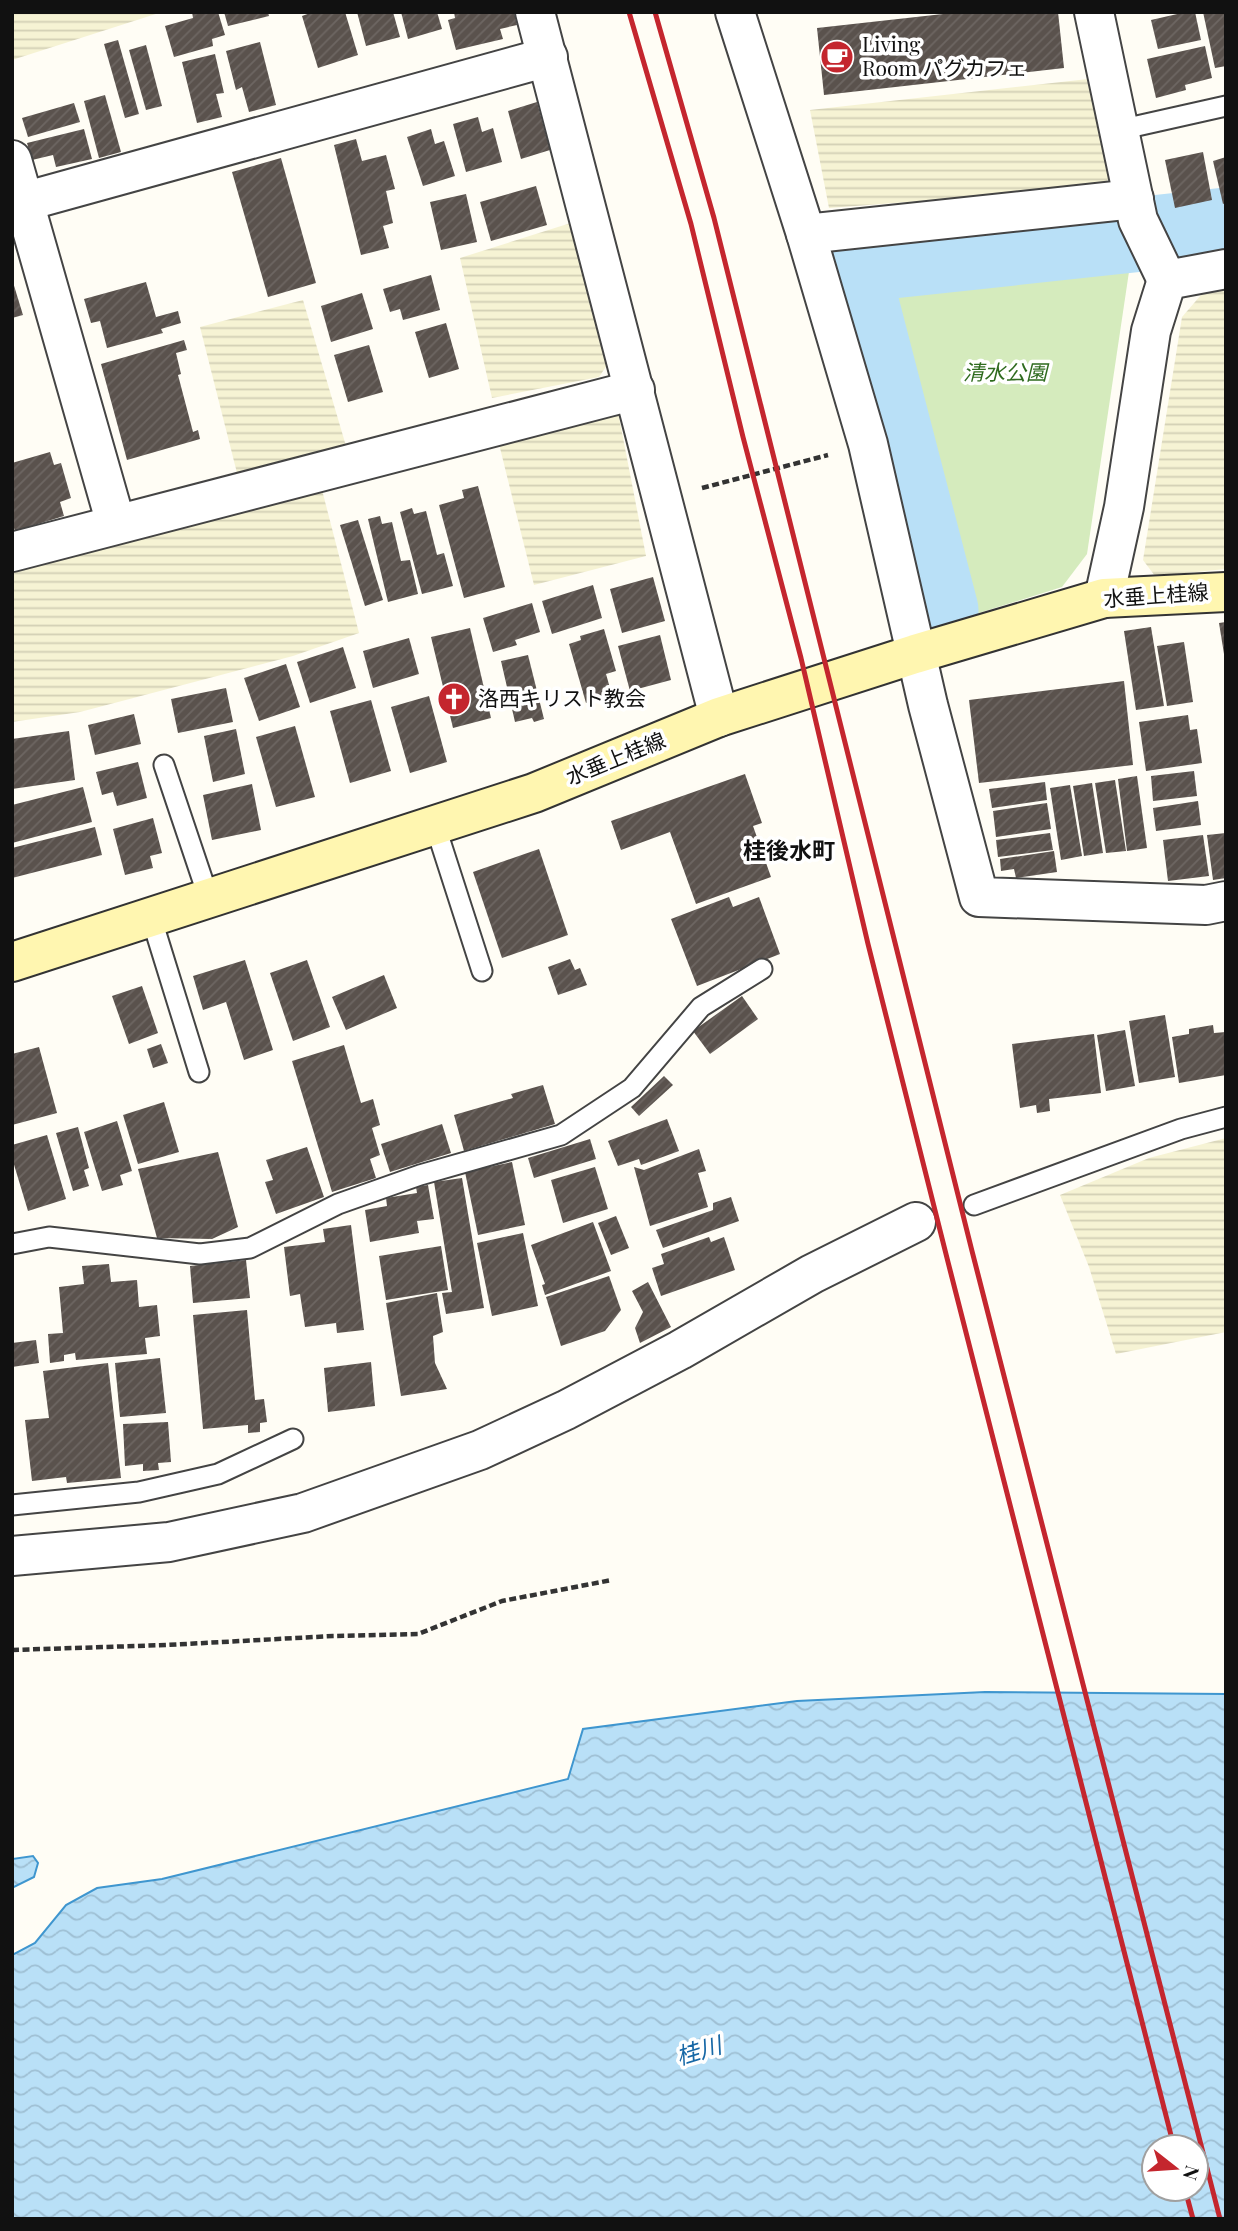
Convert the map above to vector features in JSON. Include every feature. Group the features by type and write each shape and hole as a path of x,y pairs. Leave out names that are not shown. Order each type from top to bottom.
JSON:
{"main road":[{"name":"水垂上桂線","path":"12,962 534,793 719,717 915,654 1104,598 1226,592"}],"street":[{"path":"535,12 719,717"},
{"path":"735,12 806,234 868,444 915,654 979,897 1206,905 1226,901"},
{"path":"1094,12 1136,209 1161,267 1124,507 1104,598"},
{"path":"23,202 548,57"},
{"path":"12,160 116,524"},
{"path":"806,234 1136,209"},
{"path":"1161,267 1226,269"},
{"path":"12,552 635,390"},
{"path":"12,1556 169,1542 303,1513 480,1450 566,1410 680,1350 812,1274 916,1222"}],"lane":[{"path":"1119,130 1226,106"},
{"path":"164,765 209,899"},
{"path":"435,825 482,971"},
{"path":"151,917 199,1072"},
{"path":"12,1244 49,1237 200,1254 250,1248 338,1205 420,1175 561,1135 632,1088 701,1007 762,969"},
{"path":"974,1205 1181,1129 1226,1117"},
{"path":"12,1505 139,1492 218,1474 293,1439"}],"path":[{"path":"660,499 868,444"},
{"path":"12,1650 418,1634 502,1601 612,1580"}],"shaded area":[{"path":"12,12 162,12 12,60"},
{"path":"1097,78 1118,159 1104,187 829,208 810,110"},
{"path":"577,221 616,352 599,377 492,398 460,258"},
{"path":"1226,286 1226,569 1155,576 1143,560 1182,317 1207,288"},
{"path":"303,300 346,446 237,473 200,327"},
{"path":"618,412 646,556 534,585 499,444"},
{"path":"321,486 359,633 293,656 80,712 12,722 12,572"},
{"path":"1226,1138 1226,1332 1116,1354 1089,1267 1060,1195 1149,1158"}],"green space":[{"name":"清水公園","path":"1122,250 1130,265 1087,554 1062,587 966,617 957,616 870,280"}],"water":[{"name":"桂川","path":"985,1692 1226,1694 1226,2219 12,2219 12,1955 35,1943 66,1905 97,1888 162,1879 568,1779 583,1729 797,1701"},
{"path":"33,1856 38,1863 34,1877 12,1888 12,1859"}],"building":[{"path":"192,12 218,12 225,35 212,39 213,46 174,57 165,26 193,18"},
{"path":"224,12 268,12 269,16 228,26"},
{"path":"313,12 345,12 358,55 318,68 302,16"},
{"path":"357,12 393,12 400,37 366,46"},
{"path":"401,12 437,12 442,29 408,39"},
{"path":"454,12 514,12 517,25 500,29 503,39 456,50 448,20 455,18"},
{"path":"961,12 1058,12 1064,68 824,95 817,28"},
{"path":"1195,12 1201,40 1158,49 1151,20"},
{"path":"1203,12 1226,12 1226,66 1215,68"},
{"path":"118,40 139,114 125,118 104,44"},
{"path":"260,42 276,105 249,112 242,87 236,90 226,51"},
{"path":"146,45 162,106 146,110 129,50"},
{"path":"1205,46 1212,78 1185,85 1186,90 1156,98 1147,59"},
{"path":"215,54 224,93 216,94 222,117 197,123 182,62"},
{"path":"105,95 121,152 99,158 84,101"},
{"path":"537,102 550,150 521,159 508,111"},
{"path":"74,103 80,122 28,137 22,118"},
{"path":"478,117 482,132 493,128 502,162 466,172 453,124"},
{"path":"84,129 92,159 56,167 53,155 32,160 27,143"},
{"path":"431,129 435,144 444,141 455,176 423,186 407,137"},
{"path":"356,139 362,161 386,155 395,189 386,191 393,223 383,226 389,248 361,255 334,145"},
{"path":"1203,152 1212,200 1175,208 1165,160"},
{"path":"1226,157 1226,203 1223,204 1213,161"},
{"path":"281,158 316,283 268,297 232,172"},
{"path":"536,186 547,225 491,241 480,202"},
{"path":"466,194 477,242 441,250 430,202"},
{"path":"431,275 440,310 403,320 400,309 390,312 383,289"},
{"path":"12,279 23,315 12,318"},
{"path":"146,282 156,317 178,311 181,323 161,329 163,333 107,348 100,321 91,323 84,299"},
{"path":"362,293 373,329 331,342 321,306"},
{"path":"446,323 459,369 429,378 415,332"},
{"path":"184,340 187,350 176,353 181,374 178,375 193,432 198,430 200,439 127,460 101,364"},
{"path":"369,345 383,392 348,402 334,355"},
{"path":"50,452 54,465 61,463 71,498 60,502 64,516 15,531 12,522 12,463"},
{"path":"478,486 505,587 464,598 439,505 464,498 462,490"},
{"path":"412,508 414,514 426,511 437,555 444,553 453,586 422,594 400,512"},
{"path":"380,516 382,524 392,522 401,561 410,560 418,594 388,602 368,519"},
{"path":"358,520 383,600 365,606 340,525"},
{"path":"653,577 665,621 622,633 610,589"},
{"path":"593,585 602,618 552,634 542,601"},
{"path":"532,603 540,632 515,640 517,645 493,652 483,618"},
{"path":"1226,622 1226,654 1224,654 1219,623"},
{"path":"1151,627 1164,706 1136,710 1124,631"},
{"path":"470,628 491,718 453,728 431,637"},
{"path":"604,629 616,671 606,674 612,695 586,703 569,644 581,640 580,636"},
{"path":"660,635 671,680 630,691 618,646"},
{"path":"409,638 419,674 373,688 363,651"},
{"path":"1184,642 1193,702 1167,706 1157,646"},
{"path":"343,647 356,688 310,703 297,662"},
{"path":"528,655 544,719 534,722 532,718 515,722 501,661"},
{"path":"286,664 300,707 259,721 244,678"},
{"path":"1124,681 1133,765 979,783 969,700"},
{"path":"226,688 233,722 178,733 171,699"},
{"path":"429,696 447,762 410,773 391,707"},
{"path":"371,700 391,771 350,783 330,711"},
{"path":"134,714 141,744 95,755 88,725"},
{"path":"1188,715 1190,730 1197,729 1202,763 1146,771 1139,722"},
{"path":"295,726 315,797 276,807 256,737"},
{"path":"236,729 245,774 213,782 204,736"},
{"path":"69,731 75,780 12,789 12,739"},
{"path":"138,762 147,798 117,806 113,792 102,795 96,772"},
{"path":"1194,771 1197,796 1153,801 1151,776"},
{"path":"745,774 762,823 753,826 771,877 696,904 670,832 621,850 611,821"},
{"path":"1137,776 1147,848 1127,851 1118,779"},
{"path":"1115,780 1126,851 1106,853 1095,783"},
{"path":"1045,782 1047,800 992,808 989,789"},
{"path":"1092,783 1103,853 1084,856 1073,786"},
{"path":"252,784 261,830 212,840 203,795"},
{"path":"1070,785 1082,856 1061,860 1050,788"},
{"path":"83,787 92,822 12,843 12,805"},
{"path":"1198,801 1201,825 1156,831 1153,808"},
{"path":"1047,803 1051,829 996,837 993,811"},
{"path":"153,818 162,853 150,856 153,868 125,875 113,829"},
{"path":"95,827 102,855 12,878 12,848"},
{"path":"1050,833 1053,850 998,857 996,840"},
{"path":"1226,833 1226,878 1213,880 1207,835"},
{"path":"1203,835 1209,876 1168,881 1163,840"},
{"path":"539,849 568,935 502,958 473,872"},
{"path":"1054,851 1057,872 1016,878 1014,869 1001,871 1000,859"},
{"path":"729,897 733,907 759,897 780,954 697,986 671,919"},
{"path":"570,959 575,970 580,968 587,985 558,995 548,967"},
{"path":"245,960 273,1050 244,1060 226,1002 203,1010 193,976"},
{"path":"307,960 330,1027 293,1041 270,973"},
{"path":"384,975 397,1008 346,1030 332,997"},
{"path":"142,986 158,1033 129,1044 112,996"},
{"path":"742,996 758,1019 710,1054 693,1031"},
{"path":"1165,1015 1175,1077 1139,1083 1129,1021"},
{"path":"1213,1025 1214,1033 1226,1032 1226,1075 1179,1083 1172,1037 1189,1034 1189,1029"},
{"path":"1125,1030 1135,1086 1106,1091 1097,1035"},
{"path":"1094,1034 1101,1093 1049,1099 1050,1111 1037,1113 1036,1105 1020,1108 1012,1044"},
{"path":"161,1044 168,1063 153,1068 147,1049"},
{"path":"344,1045 361,1103 373,1099 380,1125 372,1128 380,1155 370,1159 376,1178 332,1192 292,1061"},
{"path":"39,1047 57,1113 12,1125 12,1054"},
{"path":"664,1076 673,1085 639,1116 631,1107"},
{"path":"543,1085 555,1124 464,1151 454,1115 513,1098 511,1094"},
{"path":"164,1102 179,1152 138,1164 123,1115"},
{"path":"667,1119 679,1151 641,1165 639,1159 618,1166 608,1141"},
{"path":"117,1121 132,1171 120,1175 123,1185 102,1191 84,1132"},
{"path":"442,1124 451,1153 390,1172 381,1144"},
{"path":"78,1127 89,1168 84,1170 89,1186 73,1191 56,1133"},
{"path":"47,1135 66,1199 28,1211 12,1158 12,1145"},
{"path":"590,1139 596,1159 534,1178 528,1158"},
{"path":"307,1147 324,1197 276,1214 265,1182 273,1180 266,1160"},
{"path":"699,1149 706,1171 698,1173 708,1207 650,1226 634,1167 644,1170"},
{"path":"218,1152 238,1227 212,1239 157,1238 138,1169"},
{"path":"512,1162 525,1225 478,1235 465,1172"},
{"path":"595,1167 608,1209 563,1223 551,1180"},
{"path":"462,1178 484,1308 446,1314 442,1293 452,1292 434,1182"},
{"path":"428,1185 434,1219 417,1221 419,1233 370,1242 365,1210 387,1206 386,1198 417,1193 416,1187"},
{"path":"731,1197 739,1221 663,1248 656,1230 713,1210 713,1203"},
{"path":"616,1216 629,1248 611,1255 598,1223"},
{"path":"593,1222 611,1271 545,1295 542,1285 545,1284 531,1245"},
{"path":"351,1225 364,1330 337,1333 336,1323 305,1327 300,1294 290,1296 284,1247 325,1242 323,1229"},
{"path":"523,1233 538,1306 492,1316 477,1243"},
{"path":"709,1237 711,1242 724,1237 735,1270 661,1296 652,1268 664,1264 661,1254"},
{"path":"441,1246 448,1290 386,1300 379,1256"},
{"path":"246,1260 250,1298 193,1303 190,1266"},
{"path":"109,1264 111,1282 137,1280 139,1307 157,1305 160,1336 145,1338 147,1354 76,1360 75,1353 64,1355 64,1361 50,1363 48,1334 63,1333 59,1287 84,1284 82,1266"},
{"path":"609,1276 621,1310 605,1331 561,1346 546,1297"},
{"path":"648,1282 671,1327 640,1343 635,1328 643,1312 632,1291"},
{"path":"437,1293 443,1332 433,1336 435,1363 447,1389 401,1396 386,1303"},
{"path":"247,1310 255,1400 264,1399 267,1422 260,1423 260,1432 248,1433 248,1425 203,1429 193,1315"},
{"path":"36,1340 39,1363 12,1367 12,1343"},
{"path":"160,1358 166,1413 120,1417 115,1363"},
{"path":"371,1362 375,1406 328,1412 324,1368"},
{"path":"108,1363 121,1478 67,1483 66,1477 32,1481 25,1420 49,1418 43,1371"},
{"path":"168,1422 171,1462 158,1463 159,1470 143,1471 143,1464 125,1466 123,1424"}],"waterway":[{"path":"941,610 855,279 864,264 1226,225"}],"railway":[{"path":"629,12 691,224 801,658 868,944 1170,2133"},
{"path":"655,12 714,218 972,1251 1220,2219"},
{"path":"1189,2203 1193,2219"}],"place":[{"name":"Living Room パグカフェ","path":"837,57"},
{"name":"洛西キリスト教会","path":"454,699"}],"district":[{"name":"桂後水町","path":"789,851"}]}
